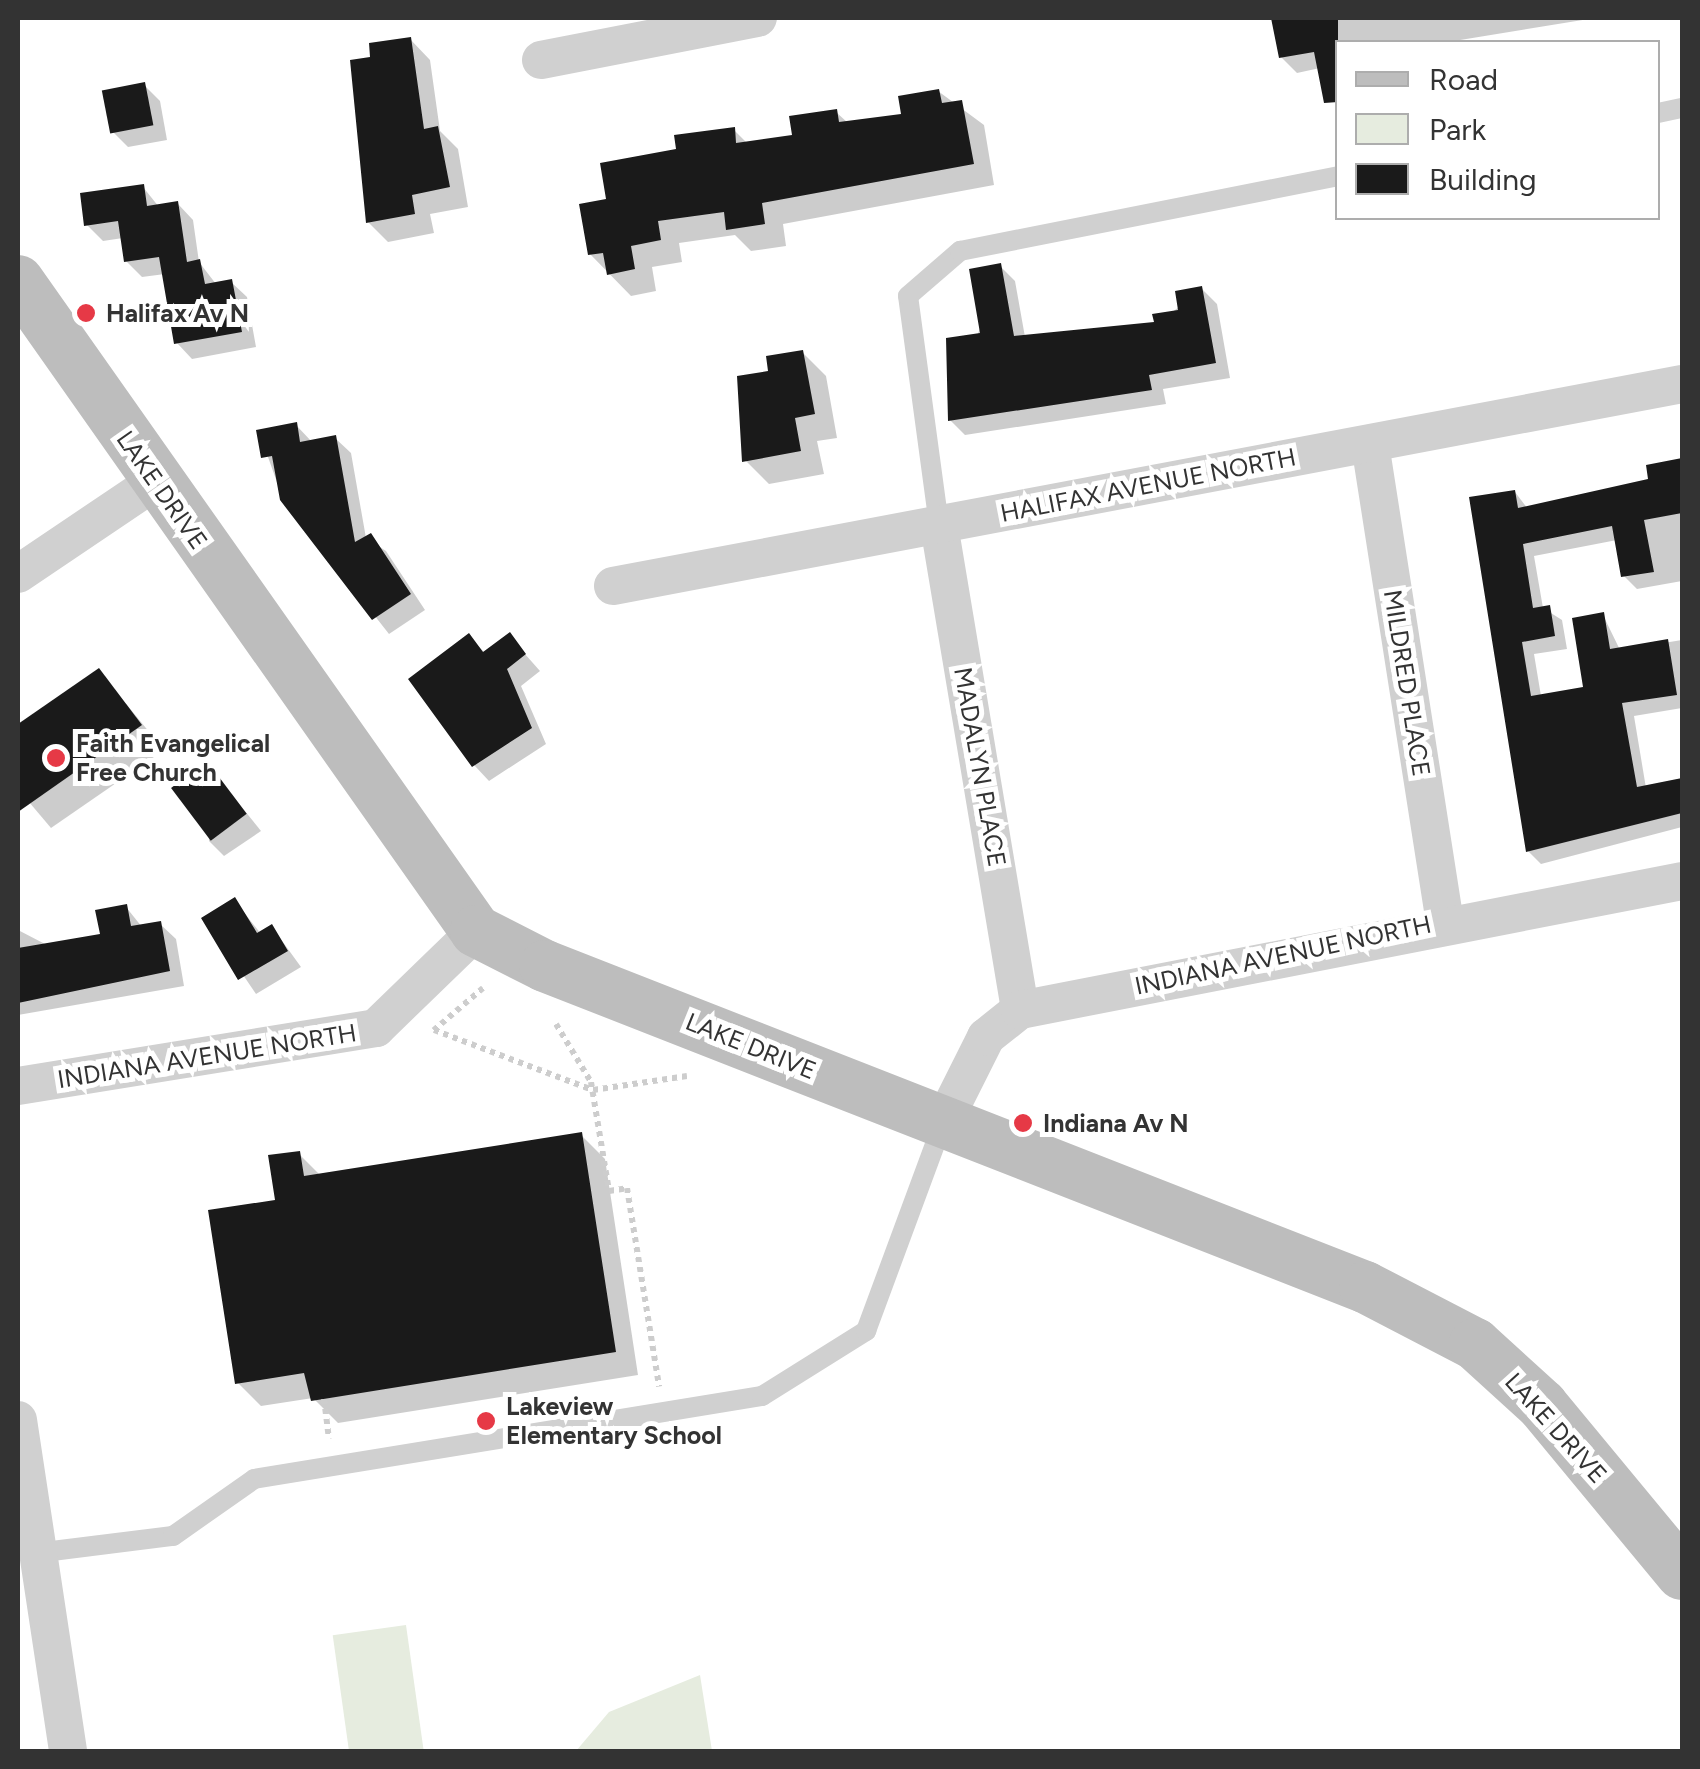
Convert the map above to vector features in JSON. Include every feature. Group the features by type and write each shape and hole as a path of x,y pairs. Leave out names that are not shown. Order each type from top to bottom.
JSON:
{"street":[{"path":"541,60 758,18"},
{"name":"LAKE DRIVE","path":"18,282 476,931 545,966 1365,1287 1475,1344 1542,1405 1682,1574"},
{"name":"HALIFAX AVENUE NORTH","path":"613,586 1682,384"},
{"name":"MILDRED PLACE","path":"1370,444 1445,922"},
{"path":"18,574 156,481"},
{"name":"MADALYN PLACE","path":"939,525 1020,1010"},
{"name":"INDIANA AVENUE NORTH","path":"944,1121 986,1037 1020,1010 1445,922 1682,881"},
{"name":"INDIANA AVENUE NORTH","path":"18,1086 376,1028 476,931"},
{"path":"18,1420 68,1752"}],"lane":[{"path":"939,525 908,296 960,251 1335,177"},
{"path":"36,1553 173,1536 254,1479 762,1396 866,1331 944,1121"}],"path":[{"path":"483,988 434,1030 594,1090 687,1076"},
{"path":"556,1024 594,1090 609,1191 627,1188 663,1412"},
{"path":"324,1399 329,1439"}],"green space":[{"path":"406,1625 424,1751 349,1752 333,1635"},
{"path":"700,1675 712,1751 576,1751 609,1712"}],"building":[{"path":"1271,18 1338,18 1335,102 1324,103 1314,52 1279,58"},
{"path":"411,37 424,129 438,126 450,187 412,195 415,214 366,223 350,60 370,57 369,43"},
{"path":"145,82 153,125 110,134 102,90"},
{"path":"939,89 942,103 962,100 974,164 762,203 765,224 726,230 724,212 658,221 661,240 631,246 635,269 607,275 603,253 588,255 579,204 606,199 600,163 676,149 674,135 735,127 736,143 792,135 789,116 837,109 839,122 901,114 898,96"},
{"path":"144,184 147,206 178,201 187,262 200,259 205,284 232,279 242,332 174,344 159,257 124,262 118,221 84,226 80,193"},
{"path":"1001,263 1014,336 1154,322 1152,314 1178,310 1175,291 1202,286 1216,363 1149,375 1152,390 948,421 946,338 980,333 969,269"},
{"path":"803,350 815,414 795,418 801,451 742,462 737,376 768,371 766,356"},
{"path":"297,422 300,442 336,435 355,542 371,533 411,594 372,620 280,500 272,456 261,458 256,430"},
{"path":"1682,458 1682,513 1644,520 1654,572 1621,577 1612,526 1523,544 1533,608 1550,605 1555,636 1522,642 1531,696 1583,687 1572,618 1604,612 1610,649 1668,639 1677,695 1622,703 1637,787 1682,778 1682,813 1526,852 1469,497 1515,490 1518,508 1648,479 1646,465"},
{"path":"510,632 526,654 507,669 532,728 472,767 408,679 469,633 483,652"},
{"name":"Faith Evangelical Free Church","path":"99,668 142,725 18,812 18,724"},
{"path":"207,761 247,814 211,841 171,788"},
{"path":"235,897 257,933 272,924 288,951 238,980 201,918"},
{"path":"127,904 131,926 161,921 170,971 18,1003 18,948 100,934 95,910"},
{"name":"Lakeview Elementary School","path":"582,1132 616,1352 311,1401 304,1373 235,1384 208,1210 275,1200 268,1155 300,1151 304,1176"}],"place":[{"name":"Halifax Av N","path":"86,313"},
{"name":"Faith Evangelical Free Church","path":"56,758"},
{"name":"Indiana Av N","path":"1023,1123"},
{"name":"Lakeview Elementary School","path":"486,1421"}]}
